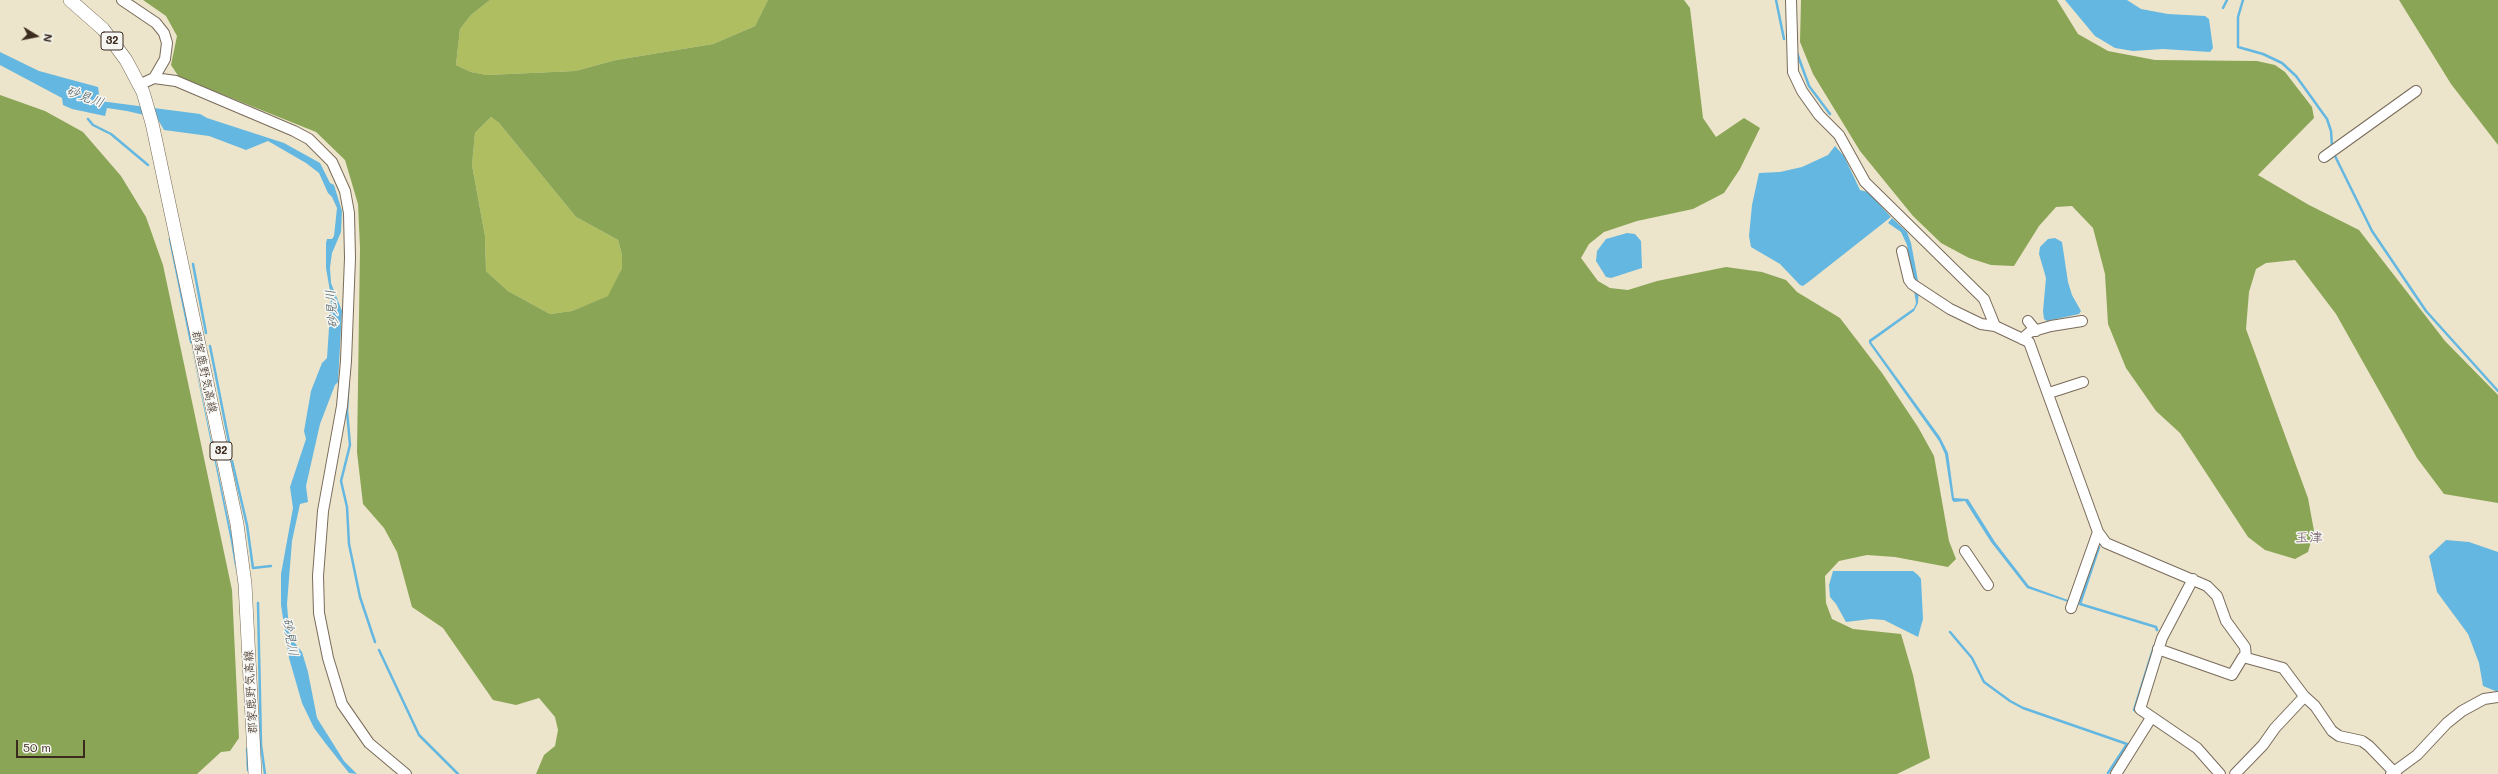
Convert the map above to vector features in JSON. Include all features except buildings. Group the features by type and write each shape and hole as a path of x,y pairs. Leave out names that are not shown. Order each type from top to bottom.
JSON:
{"main road":[{"name":"郡家鹿野気高線","path":"70,0 103,29 126,60 141,89 155,133 237,524 245,584 255,774"}],"street":[{"path":"122,0 156,23 164,33 167,43 165,59 154,78 141,89"},
{"path":"1791,0 1793,72 1802,91 1819,115 1839,135 1865,182 1984,299 1995,326"},
{"path":"154,78 176,81 309,139 332,162 345,191 349,213 350,258 346,361 342,406 323,511 318,576 319,613 328,658 342,704 369,743 406,774"},
{"path":"2324,157 2416,91"},
{"path":"1902,251 1908,280 1912,284 1950,309 1981,324 1995,326 2029,342 2049,393 2098,532 2106,543 2208,586 2217,596 2226,621 2245,647 2246,657"},
{"path":"2028,321 2036,331"},
{"path":"2022,339 2036,331 2082,321"},
{"path":"2049,393 2083,382"},
{"path":"2071,608 2098,532"},
{"path":"1965,550 1988,585"},
{"path":"2194,579 2158,648 2140,709 2151,718 2197,748 2220,774"},
{"path":"2158,648 2232,675 2243,657 2283,668 2304,697 2315,706 2332,731 2339,736 2366,743 2394,773 2417,755 2447,723 2462,711 2484,699 2498,697"},
{"path":"2235,774 2263,745 2275,728 2304,697"},
{"path":"2116,774 2151,718"}],"green space":[{"path":"143,0 490,0 471,15 460,29 456,65 471,72 487,75 575,71 616,60 713,44 755,26 768,0 1684,0 1690,8 1703,118 1716,137 1744,118 1760,128 1740,169 1724,193 1693,209 1637,221 1604,232 1589,244 1581,258 1598,281 1610,288 1628,290 1657,281 1726,267 1762,272 1786,280 1797,292 1840,318 1882,373 1918,427 1934,456 1949,541 1956,559 1948,567 1895,557 1867,555 1839,561 1825,576 1826,603 1832,619 1853,629 1901,634 1913,675 1930,758 1897,774 536,774 544,755 555,746 558,730 555,717 539,698 516,705 493,700 443,628 412,607 397,552 384,528 363,504 357,452 360,248 358,204 345,160 316,132 179,77 171,65 177,36 166,16","holes":["491,117 499,123 576,217 618,240 622,255 622,268 608,296 572,311 550,314 508,291 486,271 485,236 472,165 475,133"]},
{"path":"490,0 768,0 755,26 713,44 616,60 575,71 487,75 471,72 456,65 460,29 471,15"},
{"path":"1801,0 2057,0 2078,34 2108,51 2155,60 2257,61 2275,65 2285,72 2312,107 2314,118 2258,175 2309,205 2359,230 2445,341 2498,395 2498,503 2444,494 2417,458 2336,314 2295,260 2266,263 2256,269 2249,292 2246,329 2308,498 2314,531 2308,552 2295,559 2265,550 2248,537 2180,433 2156,411 2126,368 2108,324 2105,274 2093,228 2072,206 2056,207 2039,226 2014,266 1991,265 1969,258 1941,243 1913,216 1860,151 1813,74 1800,42"},
{"path":"2399,0 2498,0 2498,145 2451,84"},
{"path":"0,95 45,111 83,132 121,176 146,217 163,265 232,590 239,738 230,751 221,752 197,774 0,774"},
{"path":"491,117 499,123 576,217 618,240 622,255 622,268 609,296 572,311 550,314 508,291 486,271 485,236 472,165 475,133"}],"water":[{"path":"2065,0 2127,0 2141,9 2168,14 2205,16 2209,19 2213,48 2210,52 2163,49 2133,51 2115,48 2095,36"},
{"name":"砂見川","path":"0,52 39,71 98,87 100,101 200,114 207,118 284,143 320,163 330,183 334,185 342,211 341,232 332,253 330,268 331,283 342,311 338,382 335,385 320,424 306,486 308,502 300,504 292,541 287,604 289,630 294,642 302,652 308,672 317,718 344,761 357,774 349,773 326,744 314,728 302,703 289,658 281,605 281,574 293,508 290,487 306,439 304,431 311,391 322,363 327,358 331,297 326,268 326,243 327,239 332,239 334,236 337,208 332,197 328,193 319,173 306,163 268,141 246,150 209,136 164,130 157,118 107,108 105,116 72,109 63,105 62,98 0,65"},
{"path":"1835,146 1844,156 1860,190 1868,192 1891,217 1803,286 1800,285 1780,264 1751,247 1749,236 1752,205 1759,173 1780,172 1802,167 1828,155"},
{"path":"1892,218 1907,232 1911,243 1919,286 1918,303 1914,311 1871,342 1940,437 1948,453 1954,498 1968,499 1995,542 2029,586 2068,600 2068,602 2027,588 1991,542 1965,501 1954,502 1952,500 1945,454 1939,441 1869,343 1869,340 1914,308 1916,303 1907,245 1901,232 1888,223"},
{"path":"1627,233 1635,234 1641,241 1642,268 1611,278 1606,277 1596,261 1597,251 1606,239"},
{"path":"2055,238 2062,242 2068,282 2072,295 2081,311 2079,314 2047,321 2044,319 2043,311 2046,278 2039,254 2040,247 2048,239"},
{"path":"190,340 233,541 236,573 231,542"},
{"path":"2446,540 2469,542 2498,552 2498,692 2483,686 2479,663 2468,634 2437,592 2429,556"},
{"path":"1833,571 1913,571 1921,579 1923,619 1918,637 1884,620 1871,619 1846,622 1836,604 1830,597 1829,585"}],"waterway":[{"path":"1776,0 1784,39"},
{"path":"2223,8 2227,0"},
{"path":"2243,0 2238,17 2238,47 2263,54 2282,63 2296,76 2327,119 2331,131 2332,146"},
{"path":"1797,53 1809,86 1830,114"},
{"path":"88,119 93,125 111,134 148,165"},
{"path":"2335,156 2372,231 2426,311 2498,391"},
{"path":"170,239 191,342"},
{"path":"193,264 206,333"},
{"path":"210,346 231,452"},
{"path":"349,373 347,411 350,445 341,481 347,507 349,544 360,597 375,642"},
{"path":"232,461 247,525 253,568 271,566"},
{"path":"2099,547 2080,604 2156,627 2157,630"},
{"path":"258,603 261,745 265,774"},
{"path":"1950,632 1972,658 1984,682 2010,701 2023,708 2127,744 2108,773"},
{"path":"2134,710 2154,646"},
{"path":"379,650 419,735 458,774"},
{"path":"247,749 248,770"}],"district":[{"name":"玉津","path":"2309,538"}]}
